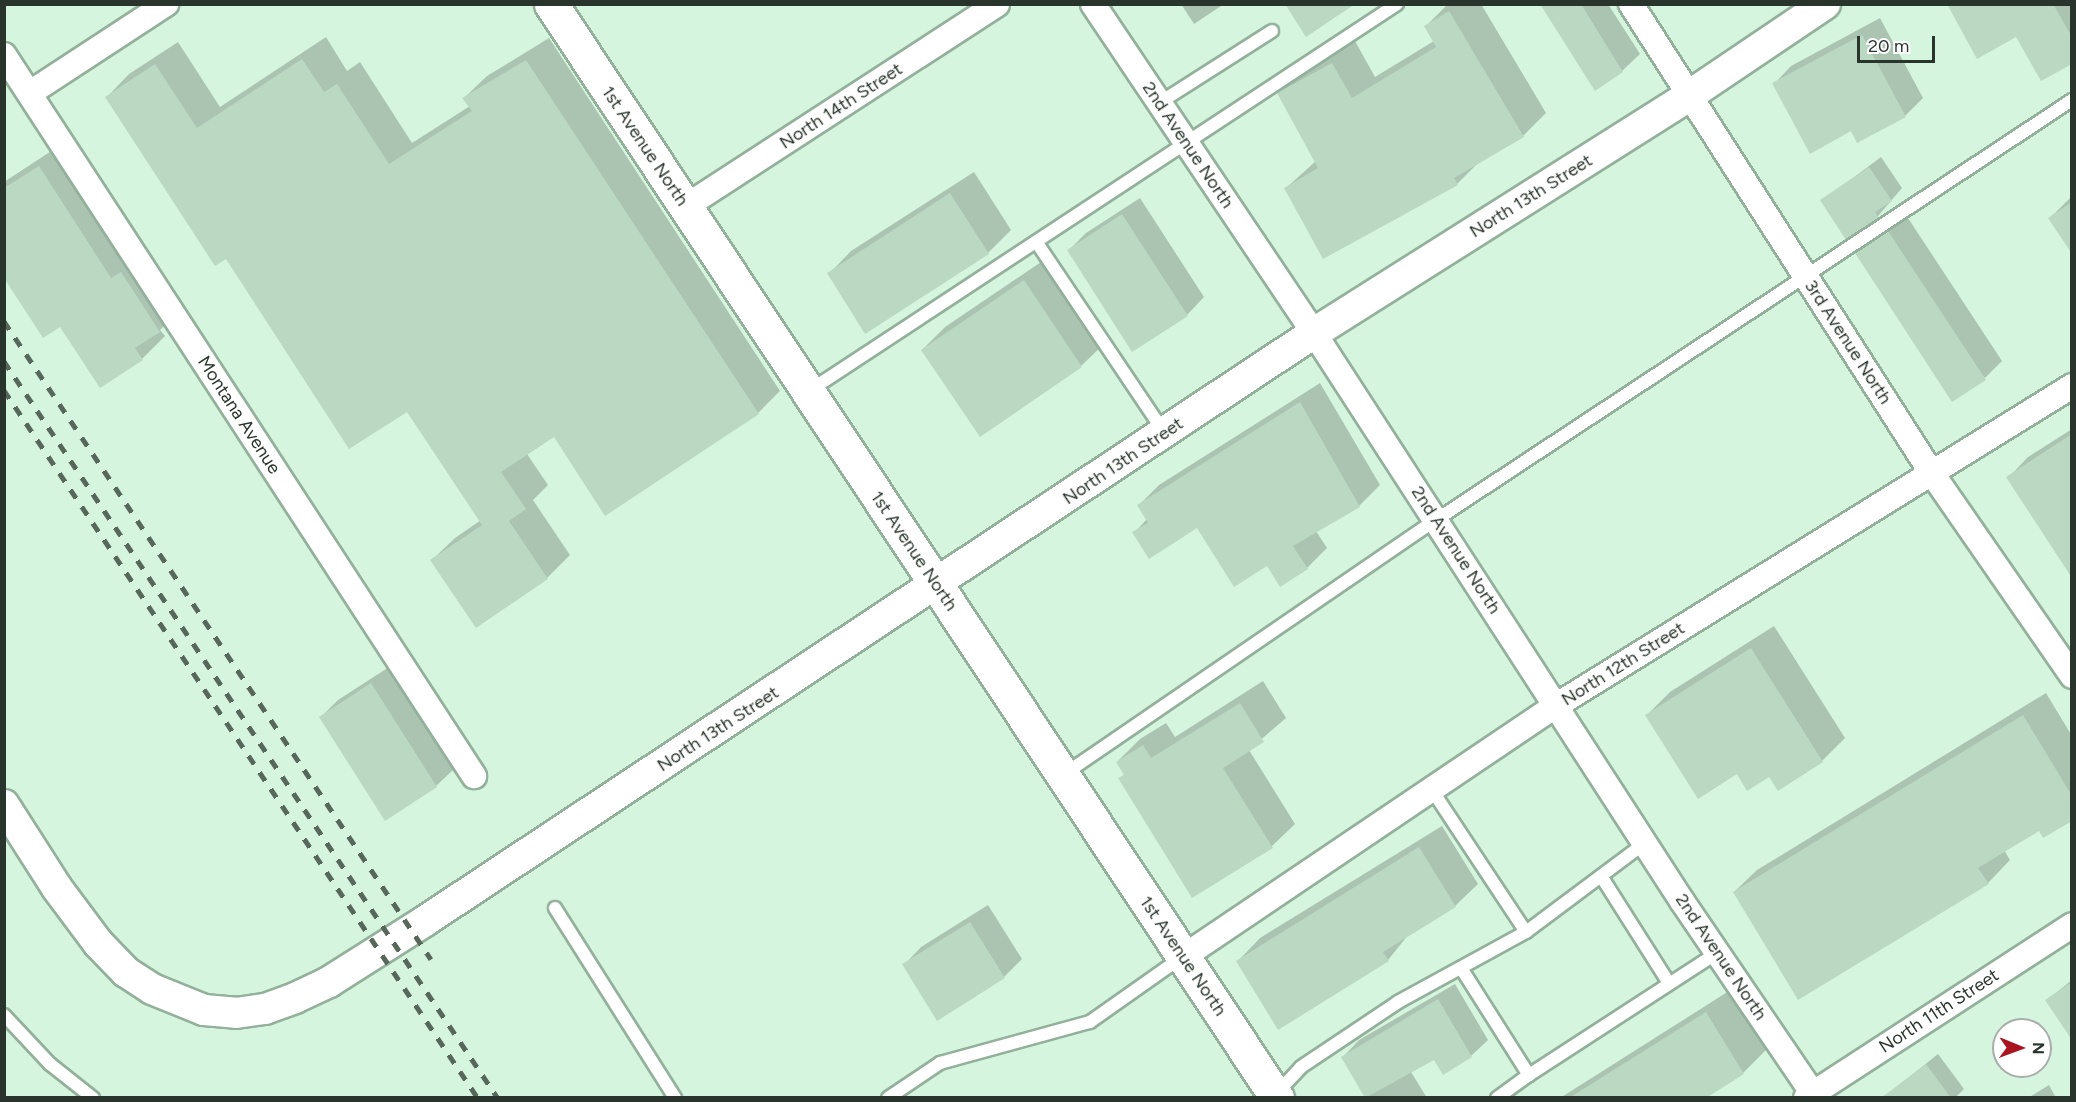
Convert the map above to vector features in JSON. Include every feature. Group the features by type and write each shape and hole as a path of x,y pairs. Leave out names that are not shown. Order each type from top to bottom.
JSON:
{"main road":[{"name":"1st Avenue North","path":"560,8 685,207 1275,1097"}],"street":[{"path":"30,93 166,4"},
{"name":"North 14th Street","path":"685,207 997,4"},
{"name":"2nd Avenue North","path":"1093,4 1314,333 1812,1096"},
{"name":"3rd Avenue North","path":"1631,4 1931,472 2072,676"},
{"name":"North 13th Street","path":"4,805 57,888 112,958 152,989 204,1010 236,1013 265,1009 295,998 329,982 424,921 937,586 1314,333 1690,96 1825,4"},
{"name":"Montana Avenue","path":"4,55 474,776"},
{"name":"North 12th Street","path":"1183,957 1557,705 2072,386"},
{"name":"North 11th Street","path":"1812,1096 2072,925"}],"lane":[{"path":"808,392 1188,145 1397,4"},
{"path":"1159,103 1272,31"},
{"path":"1063,775 1436,520 1807,278 2072,100"},
{"path":"1037,243 1165,433"},
{"path":"1432,790 1526,932"},
{"path":"1275,1097 1301,1067 1398,1002 1526,932 1645,843"},
{"path":"1601,876 1669,983"},
{"path":"555,908 675,1098"},
{"path":"1497,1098 1718,953"},
{"path":"888,1098 940,1063 1090,1022 1183,957"},
{"path":"1461,968 1529,1075"},
{"path":"4,1015 50,1064 93,1098"}],"building":[{"path":"1285,4 1355,4 1306,37"},
{"path":"1540,4 1581,4 1623,72 1595,91"},
{"path":"1947,4 2053,4 2072,37 2072,64 2041,81 2016,37 1977,59"},
{"path":"1449,11 1524,137 1454,178 1458,185 1323,259 1284,188 1318,168 1277,93 1332,63 1352,98 1436,47 1424,26"},
{"path":"1862,35 1906,117 1857,143 1851,131 1810,154 1772,83"},
{"path":"302,59 324,92 337,84 389,164 472,111 462,98 526,60 759,414 605,516 554,437 501,472 526,509 509,521 548,579 476,628 430,560 482,525 407,412 349,449 226,259 215,266 105,97 155,64 197,128"},
{"path":"39,166 111,278 121,272 160,332 135,348 143,360 100,388 60,327 43,338 4,278 4,188"},
{"path":"1869,167 1892,201 1875,212 1879,218 1846,240 1820,200"},
{"path":"950,193 989,254 865,334 827,273"},
{"path":"2072,202 2072,254 2048,218"},
{"path":"1122,214 1188,316 1132,352 1067,250"},
{"path":"1888,231 1986,380 1952,402 1855,253"},
{"path":"1024,280 1082,367 980,437 921,350"},
{"path":"1300,402 1360,507 1293,546 1308,569 1280,587 1267,566 1234,587 1197,528 1149,559 1132,532 1148,523 1137,505"},
{"path":"2072,434 2072,578 2006,477"},
{"path":"1751,648 1823,762 1778,791 1769,777 1747,791 1737,774 1698,799 1645,715"},
{"path":"371,683 437,787 385,821 319,717"},
{"path":"1240,703 1264,742 1223,768 1273,848 1192,898 1118,778 1124,775 1116,762 1143,745 1151,758"},
{"path":"2023,715 2072,796 2072,821 2043,838 2039,831 1978,868 1989,884 1798,1000 1733,892"},
{"path":"1419,847 1456,907 1383,952 1389,961 1278,1030 1236,961"},
{"path":"970,922 1005,978 937,1021 902,964"},
{"path":"2072,982 2072,1040 2045,1000"},
{"path":"1438,999 1472,1057 1443,1075 1434,1060 1365,1098 1341,1057"},
{"path":"1706,1012 1744,1074 1706,1098 1569,1098"},
{"path":"1926,1064 1951,1098 1881,1098"}],"railway":[{"path":"4,321 431,959"},
{"path":"4,361 498,1098"},
{"path":"4,390 478,1098"}]}
